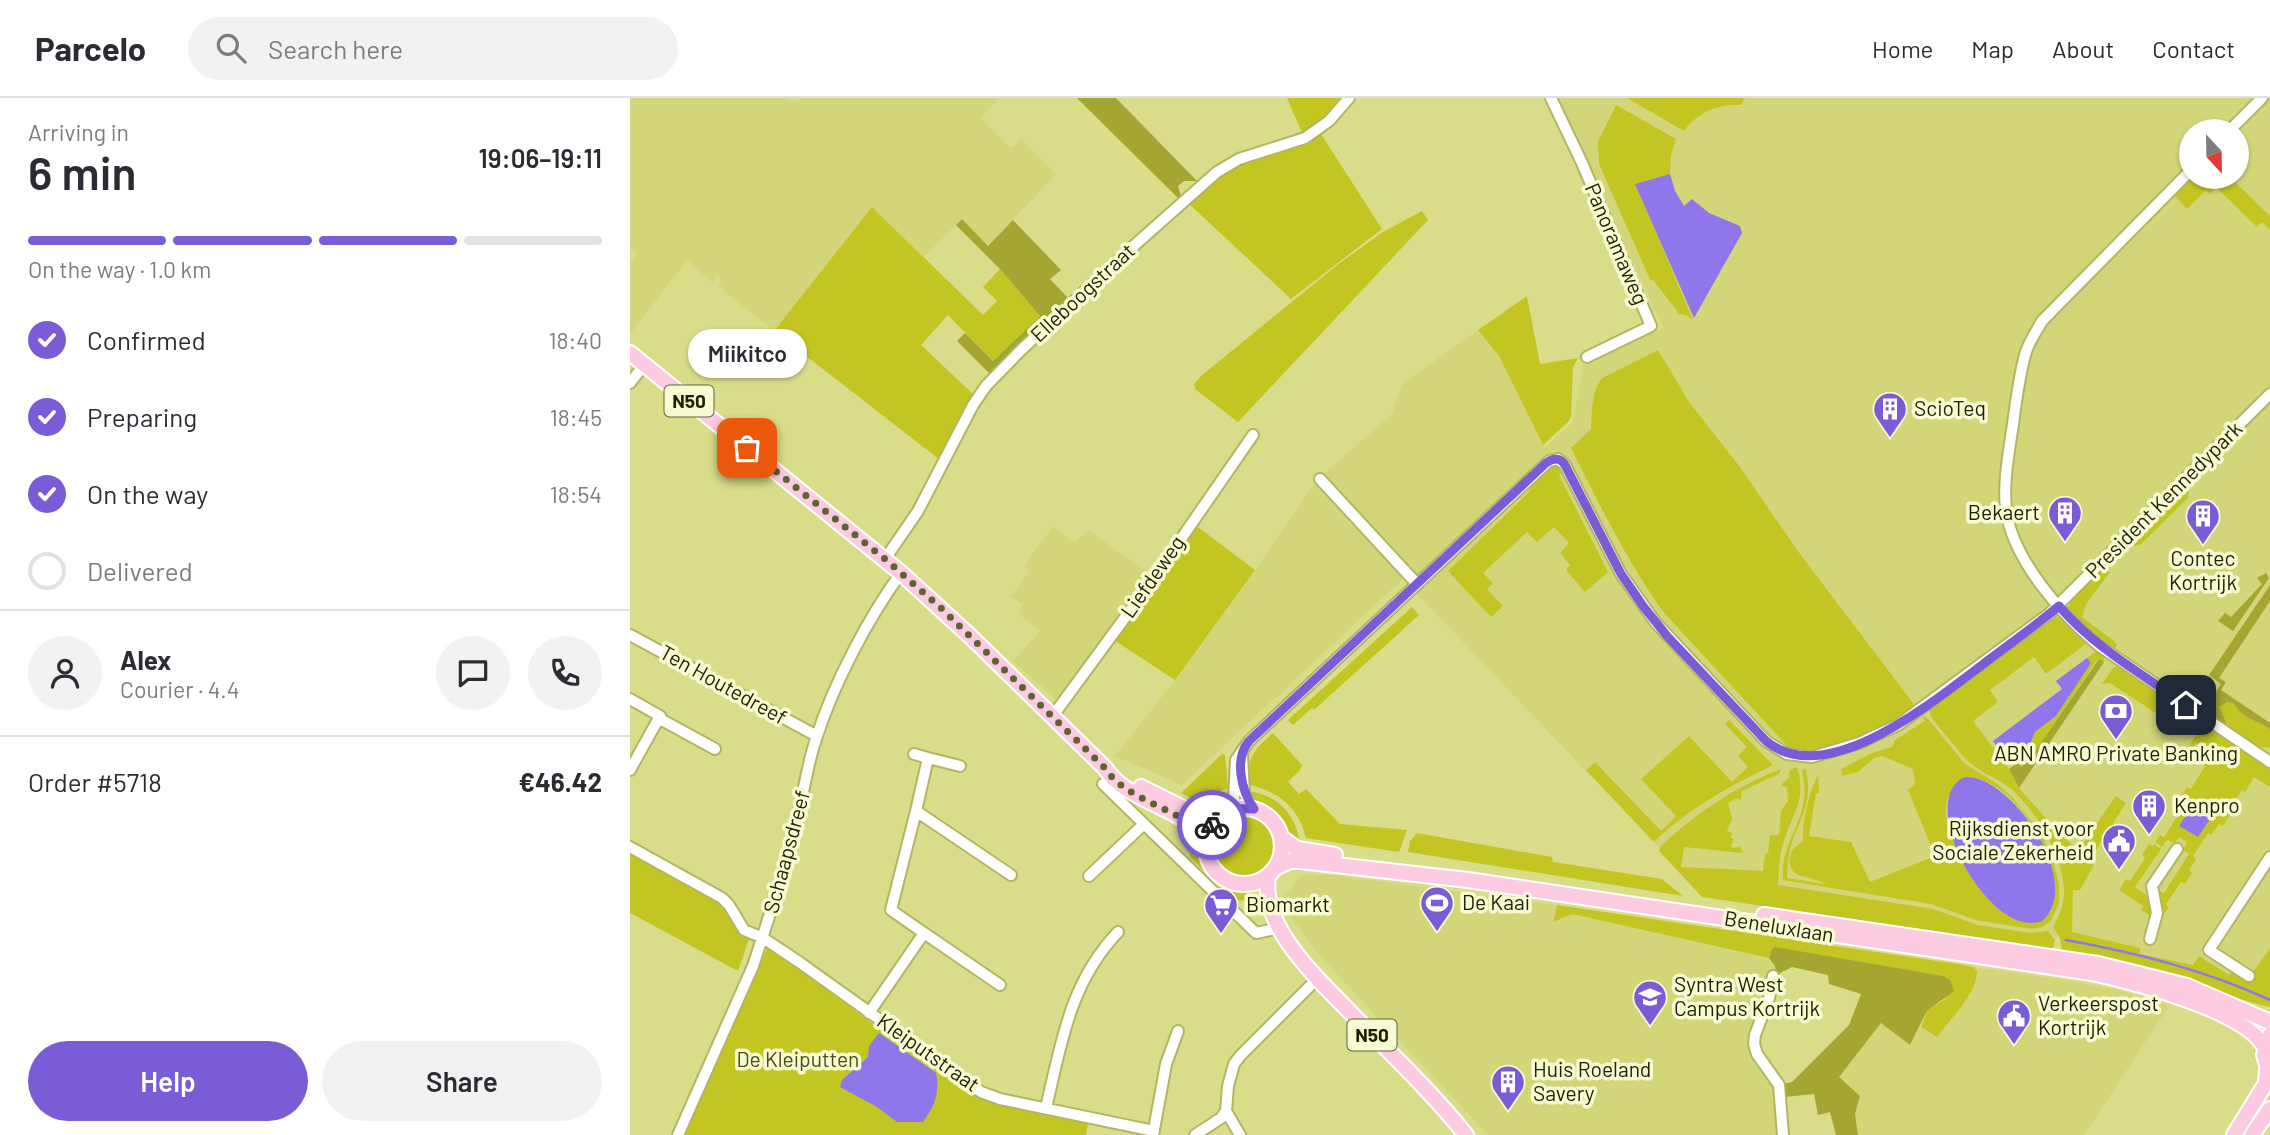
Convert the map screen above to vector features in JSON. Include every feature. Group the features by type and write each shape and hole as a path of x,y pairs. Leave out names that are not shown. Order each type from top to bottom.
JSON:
{"main road":[{"name":"N50","path":"630,353 901,573 971,637 1105,768 1111,778 1194,826 1206,841 1208,858 1217,874 1228,881 1244,885 1257,898 1275,929 1317,979 1428,1091 1466,1135"},
{"name":"N50","path":"1105,768 1118,771 1146,790 1195,815 1222,815 1240,808 1254,809"},
{"path":"1254,809 1271,819 1282,838"},
{"path":"1206,841 1222,815"},
{"name":"N50","path":"1275,929 1267,895 1272,872 1281,857 1282,838"},
{"name":"Beneluxlaan","path":"1282,838 1302,850 1718,912 1790,918 2098,964 2187,986 2270,1022"},
{"name":"Beneluxlaan","path":"1272,872 1294,860 1468,880 2092,973 2160,990 2206,1008 2267,1041"},
{"path":"1244,885 1272,872"},
{"path":"2234,1135 2266,1083 2267,1041"},
{"path":"2252,1135 2270,1109"}],"street":[{"name":"Elleboogstraat","path":"885,559 918,511 973,405 986,386 1012,359 1216,172 1238,159 1305,138 1329,121 1349,98"},
{"name":"Panoramaweg","path":"1551,98 1582,163 1651,326 1587,356"},
{"path":"2240,119 2260,98 2270,108"},
{"path":"2179,182 2042,321 2026,352 2007,459 2006,510 2015,541 2039,581 2077,627 2098,645 2270,762"},
{"path":"630,383 644,365"},
{"name":"President Kennedypark","path":"1417,584 1546,463 1560,460 1621,574 1656,623 1766,741 1780,751 1804,757 1822,755 1860,743 1898,725 2059,606 2270,394"},
{"name":"Liefdeweg","path":"1052,717 1154,578 1252,435"},
{"path":"1222,815 1234,795 1234,767 1249,741 1417,584 1320,479"},
{"name":"Schaapsdreef","path":"678,1135 763,938 795,828 817,736 830,702 878,604 901,573"},
{"name":"Ten Houtedreef","path":"630,635 817,736"},
{"path":"630,699 715,750"},
{"path":"630,770 660,716"},
{"path":"1242,752 1244,793 1254,809"},
{"path":"914,754 960,766"},
{"path":"929,758 891,910 1000,985"},
{"path":"1104,784 1256,933 1275,929"},
{"path":"916,811 1011,875"},
{"path":"1089,876 1144,824"},
{"name":"Kleiputstraat","path":"630,847 722,898 744,930 763,938 981,1092 1000,1099 1153,1133"},
{"path":"2150,939 2157,913 2152,887 2177,849"},
{"path":"2249,976 2209,950 2270,857"},
{"path":"1046,1108 1068,1014 1080,986 1118,932"},
{"path":"869,1013 924,933"},
{"path":"1773,976 1754,1044 1757,1054 1779,1085 1783,1135"},
{"path":"1195,1135 1221,1118 1226,1111 1228,1086 1234,1064 1240,1056 1317,979"},
{"path":"1153,1133 1166,1064 1178,1031"},
{"path":"1226,1111 1240,1135"}],"shaded area":[{"path":"630,98 788,98 793,102 800,98 999,98 981,118 1011,148 1021,139 1056,174 988,246 962,219 924,257 872,207 774,331 722,290 723,288 718,287 722,280 717,276 712,282 687,260 630,334 630,263 637,254 630,248"},
{"path":"1077,98 1116,98 1197,181 1184,181 1178,186 1181,196 1178,198"},
{"path":"1557,98 2270,98 2270,997 2061,936 2053,939 1698,889 1403,579 1182,785 1115,756 1175,680 1316,481 1392,414 1402,384 1478,330 1499,356 1545,448 1573,422 1583,366 1663,328"},
{"path":"1670,174 1675,191 1684,206 1692,199 1709,213 1740,226 1742,233 1694,318 1635,184"},
{"path":"962,219 988,246 1013,220 1061,270 1050,279 1070,300 992,376 957,341 965,333 993,361 1040,316 1000,269 956,225"},
{"path":"1053,526 1075,543 1088,530 1153,576 1058,701 1013,661 1040,631 1018,613 1023,605 1011,596 1030,571 1024,566"},
{"path":"2266,573 2269,578 2233,631 2218,621 2225,613 2231,617 2262,584 2257,578"},
{"path":"2270,585 2270,601 2219,678 2226,682 2221,690 2270,723 2270,729 2246,717 2233,703 2227,702 2219,707 2229,728 2203,710 2221,684 2209,675"},
{"path":"2087,658 2091,663 2056,716 2035,732 2027,752 2017,763 2007,750 2002,754 1993,741 2062,689 2056,681"},
{"path":"2099,659 2104,662 2019,788 2009,769 2017,763 2021,767 2029,760"},
{"path":"1965,777 1984,781 2003,794 2022,812 2038,835 2049,859 2055,883 2053,904 2042,921 2021,921 2000,910 1981,890 1964,865 1953,838 1948,812 1951,790"},
{"path":"2195,802 2214,813 2198,837 2179,826"},
{"path":"1301,875 1332,875 1557,905 1553,921 1572,914 1769,958 1775,966 1776,975 1752,1044 1776,1086 1781,1135 1488,1135 1319,955 1290,916 1280,897 1287,893"},
{"path":"1775,947 1943,976 1950,980 1954,991 1927,1011 1910,1045 1881,1023 1839,1077 1860,1096 1855,1114 1858,1135 1836,1135 1830,1112 1818,1115 1814,1094 1785,1097 1783,1084 1792,1082 1849,1025 1861,994 1829,984 1828,975 1792,967 1776,975 1775,966 1769,958"},
{"path":"1973,967 2073,981 2118,990 2169,1006 2084,1135 1858,1135 1855,1114 1859,1096 1838,1077 1881,1023 1910,1045 1921,1027 1937,1037 1977,976"},
{"path":"879,1033 936,1073 936,1099 923,1122 897,1122 877,1107 840,1087 842,1080 868,1057 869,1046"}],"green space":[{"path":"1287,98 1345,98 1328,116 1303,135"},
{"path":"1627,98 1745,98 1741,105 1724,106 1702,114 1684,131"},
{"path":"1616,105 1676,139 1671,155 1670,174 1636,184 1693,320 1686,315 1677,314 1653,280 1651,281 1599,164 1598,141"},
{"path":"1321,134 1382,229 1291,299 1187,202 1227,169"},
{"path":"2180,189 2214,189 2210,194 2206,190 2187,209 2174,195"},
{"path":"2218,189 2242,189 2270,216 2270,230 2262,222 2257,227"},
{"path":"872,207 983,315 997,301 983,287 1000,269 1040,316 993,361 948,315 921,345 974,395 940,460 774,331"},
{"path":"1422,211 1428,220 1238,422 1195,389 1194,384 1201,376 1337,265 1383,232"},
{"path":"1527,296 1540,364 1578,358 1573,367 1571,417 1543,445 1499,356 1478,330"},
{"path":"1658,350 1689,402 1740,467 1797,550 1913,703 1914,709 1887,726 1840,746 1807,752 1792,751 1665,614 1626,554 1571,448 1591,429 1594,396 1602,378"},
{"path":"1553,466 1564,471 1559,475 1608,572 1585,592 1566,570 1570,565 1560,553 1569,543 1554,527 1537,542 1527,532 1483,573 1493,583 1487,589 1503,606 1491,617 1448,571 1528,493 1541,473"},
{"path":"2182,489 2189,490 2188,498 2140,545 2133,546 2132,540"},
{"path":"1194,524 1255,570 1175,680 1114,640"},
{"path":"2103,569 2110,572 2086,604 2082,617 2114,641 2117,645 2115,648 2088,630 2068,609 2071,601"},
{"path":"1412,607 1419,615 1314,710 1312,708 1293,725 1288,720"},
{"path":"2056,617 2062,619 2087,643 2046,674 2034,657 1990,690 1998,702 1973,721 2009,769 2019,788 2078,850 2116,796 2126,803 2089,861 2094,865 2080,890 2073,890 2072,932 2140,948 2140,954 2193,965 2199,956 2229,975 2233,970 2248,979 2270,948 2270,1007 2164,971 2062,950 2060,938 2053,927 2062,907 2064,892 2058,859 2051,842 2021,798 1969,762 1931,717 1929,709"},
{"path":"2096,651 2104,656 2104,662 2098,659 2029,761 2020,767 2017,763 2027,752 2035,732 2056,716 2090,663 2087,658"},
{"path":"2118,666 2189,714 2189,719 2181,716 2174,725 2110,683 2102,684 2113,668"},
{"path":"2223,702 2233,703 2247,717 2270,729 2270,747 2254,745 2239,736 2222,714 2219,707"},
{"path":"1921,715 1928,719 1965,764 1996,783 2012,797 2041,833 2053,861 2059,885 2059,903 2051,921 2042,927 2031,929 1976,920 1931,904 1783,880 1784,859 1804,800 1802,770 1806,769 1807,798 1790,849 1787,878 1825,884 1799,875 1790,867 1792,850 1803,841 1807,807 1818,775 1819,793 1816,794 1809,836 1851,842 1870,882 1935,856 1908,790 1915,784 1913,769 1882,756 1874,758 1858,772 1842,776 1841,769 1872,753 1892,747 1895,740 1925,721","holes":["1965,777 1984,781 2003,792 2034,827 2052,872 2054,893 2051,912 2017,920 2006,914 1994,905 1975,882 1959,853 1948,823 1948,798"]},
{"path":"1729,720 1773,765 1710,799 1654,842 1586,770 1595,762 1661,831 1676,816 1641,779 1689,736 1732,782 1748,767 1738,756 1747,747 1725,724"},
{"path":"2200,721 2270,769 2270,785 2254,777 2245,792 2242,790 2227,812 2230,815 2223,826 2219,824 2211,835 2208,833 2193,856 2196,859 2189,870 2192,873 2185,884 2181,882 2166,904 2169,907 2161,918 2158,890 2164,893 2189,854 2183,850 2187,842 2179,837 2175,843 2167,840 2162,847 2155,842 2160,835 2164,837 2179,814 2175,812 2183,801 2180,798 2187,787 2191,789 2205,766 2202,763 2209,751 2196,743 2191,751 2187,749 2198,732 2192,728"},
{"path":"1273,733 1302,765 1288,782 1299,794 1306,789 1340,824 1407,830 1399,852 1306,838 1298,818 1286,803 1270,792 1250,785 1249,768 1252,755"},
{"path":"1222,754 1225,755 1228,788 1201,803 1181,793"},
{"path":"1797,767 1800,797 1782,846 1778,885 1933,909 1978,925 2030,933 2048,931 2055,940 2054,946 2051,949 1702,897 1659,851 1674,834 1702,812 1748,784 1781,769 1779,774 1742,791 1741,800 1737,798 1728,803 1732,819 1727,831 1732,833 1731,838 1734,839 1731,846 1740,846 1743,853 1684,847 1681,867 1763,871 1770,835 1779,835 1781,811 1788,801 1787,787 1782,784 1789,777 1790,770"},
{"path":"1248,791 1268,797 1284,808 1295,825 1300,846 1278,819"},
{"path":"1245,814 1263,820 1271,828 1277,846 1271,864 1263,872 1245,878 1227,872 1219,864 1213,846 1219,828 1227,820"},
{"path":"1192,829 1216,879 1226,886 1247,893 1255,901 1232,900 1190,857"},
{"path":"1417,833 1552,857 1553,862 1662,879 1683,896 1408,852 1410,841"},
{"path":"2149,844 2161,849 2135,887 2151,898 2153,912 2152,921 2145,932 2152,917 2141,910 2143,906 2119,890 2126,879 2130,881 2145,858 2142,855"},
{"path":"630,852 724,906 740,934 749,939 738,971 630,913"},
{"path":"1557,905 1958,964 1973,967 1977,971 1976,980 1962,1006 1937,1037 1921,1027 1927,1011 1945,999 1943,976 1771,949 1769,958 1572,914 1553,922"},
{"name":"De Kleiputten","path":"768,946 885,1033 981,1097 1005,1107 1088,1124 1086,1135 684,1135"}],"waterway":[{"path":"2066,940 2170,964 2221,980 2270,1000"}],"way so far":[{"path":"747,448 885,559 941,608 1105,768 1111,778 1194,826 1206,841 1212,825"}],"place":[{"name":"ScioTeq","path":"1890,439"},
{"name":"Miikitco","path":"747,448"},
{"name":"Bekaert","path":"2065,543"},
{"name":"Contec Kortrijk","path":"2203,546"},
{"name":"ABN AMRO Private Banking","path":"2116,741"},
{"name":"Kenpro","path":"2149,836"},
{"name":"Rijksdienst voor Sociale Zekerheid","path":"2119,871"},
{"name":"De Kaai","path":"1437,933"},
{"name":"Biomarkt","path":"1221,935"},
{"name":"Syntra West Campus Kortrijk","path":"1650,1027"},
{"name":"Verkeerspost Kortrijk","path":"2014,1046"},
{"name":"Huis Roeland Savery","path":"1508,1112"}],"route":[{"path":"1212,825 1227,811 1254,809 1244,793 1242,775 1242,752 1249,741 1546,463 1555,459 1561,460 1565,465 1621,574 1656,623 1766,741 1787,754 1804,757 1822,755 1873,738 1911,718 2059,606 2077,627 2098,645 2186,705"}]}
